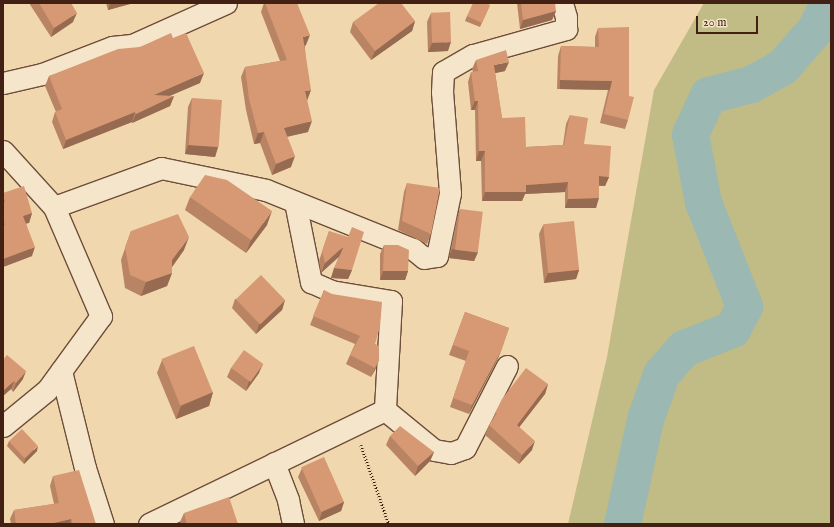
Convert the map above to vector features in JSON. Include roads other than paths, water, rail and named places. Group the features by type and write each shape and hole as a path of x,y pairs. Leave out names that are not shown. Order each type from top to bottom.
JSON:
{"street":[{"path":"3,83 42,74 112,46 132,45 226,3"},
{"path":"54,207 161,168 266,190 413,249 424,258 438,256 450,193 442,92 443,72 473,55 566,30 566,17 562,3"},
{"path":"3,151 54,207 101,316 47,390 3,426"},
{"path":"295,202 311,282 331,291 391,301 385,410"},
{"path":"385,410 434,450 451,453 465,448 508,366"},
{"path":"61,371 85,468 103,524"},
{"path":"149,524 385,410"},
{"path":"274,463 288,500 293,524"}],"waterway":[{"path":"622,524 645,419 661,374 684,348 732,329 744,306 703,202 690,134 708,95 751,84 782,67 815,29 828,3"}]}
